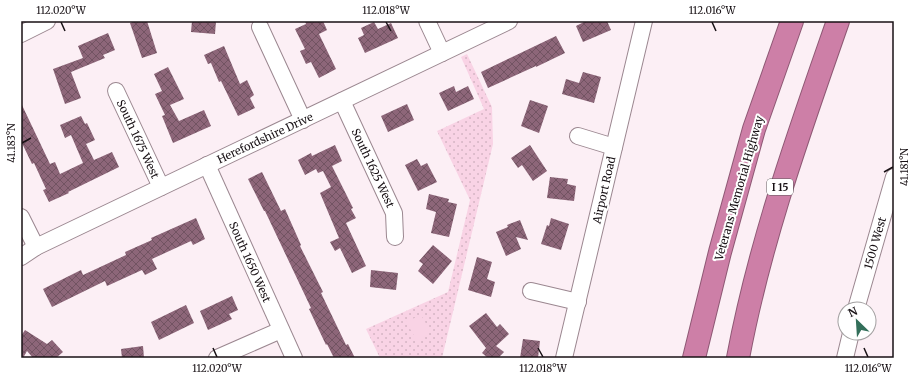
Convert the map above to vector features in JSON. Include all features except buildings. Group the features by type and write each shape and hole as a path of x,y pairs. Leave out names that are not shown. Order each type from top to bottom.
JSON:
{"highway":[{"name":"Veterans Memorial Highway","path":"694,358 720,252 754,129 792,21"},
{"name":"I 15","path":"738,358 753,286 774,208 838,21"}],"street":[{"path":"21,34 47,21"},
{"path":"427,21 442,53"},
{"name":"Herefordshire Drive","path":"21,257 36,247 510,21"},
{"name":"Airport Road","path":"564,358 644,21"},
{"path":"260,27 303,120"},
{"name":"South 1675 West","path":"116,91 161,188"},
{"name":"South 1625 West","path":"342,101 394,213 395,237"},
{"path":"578,136 614,147"},
{"name":"South 1650 West","path":"207,165 294,358"},
{"name":"1500 West","path":"858,301 894,177"},
{"path":"21,217 36,247"},
{"path":"531,291 578,302"},
{"path":"216,358 281,330"},
{"path":"845,358 849,341"}],"shaded area":[{"path":"467,54 492,107 493,144 442,358 380,358 366,329 448,292 470,200 437,131 484,109 461,57"},
{"path":"421,315 429,329 419,344 406,322"}]}
